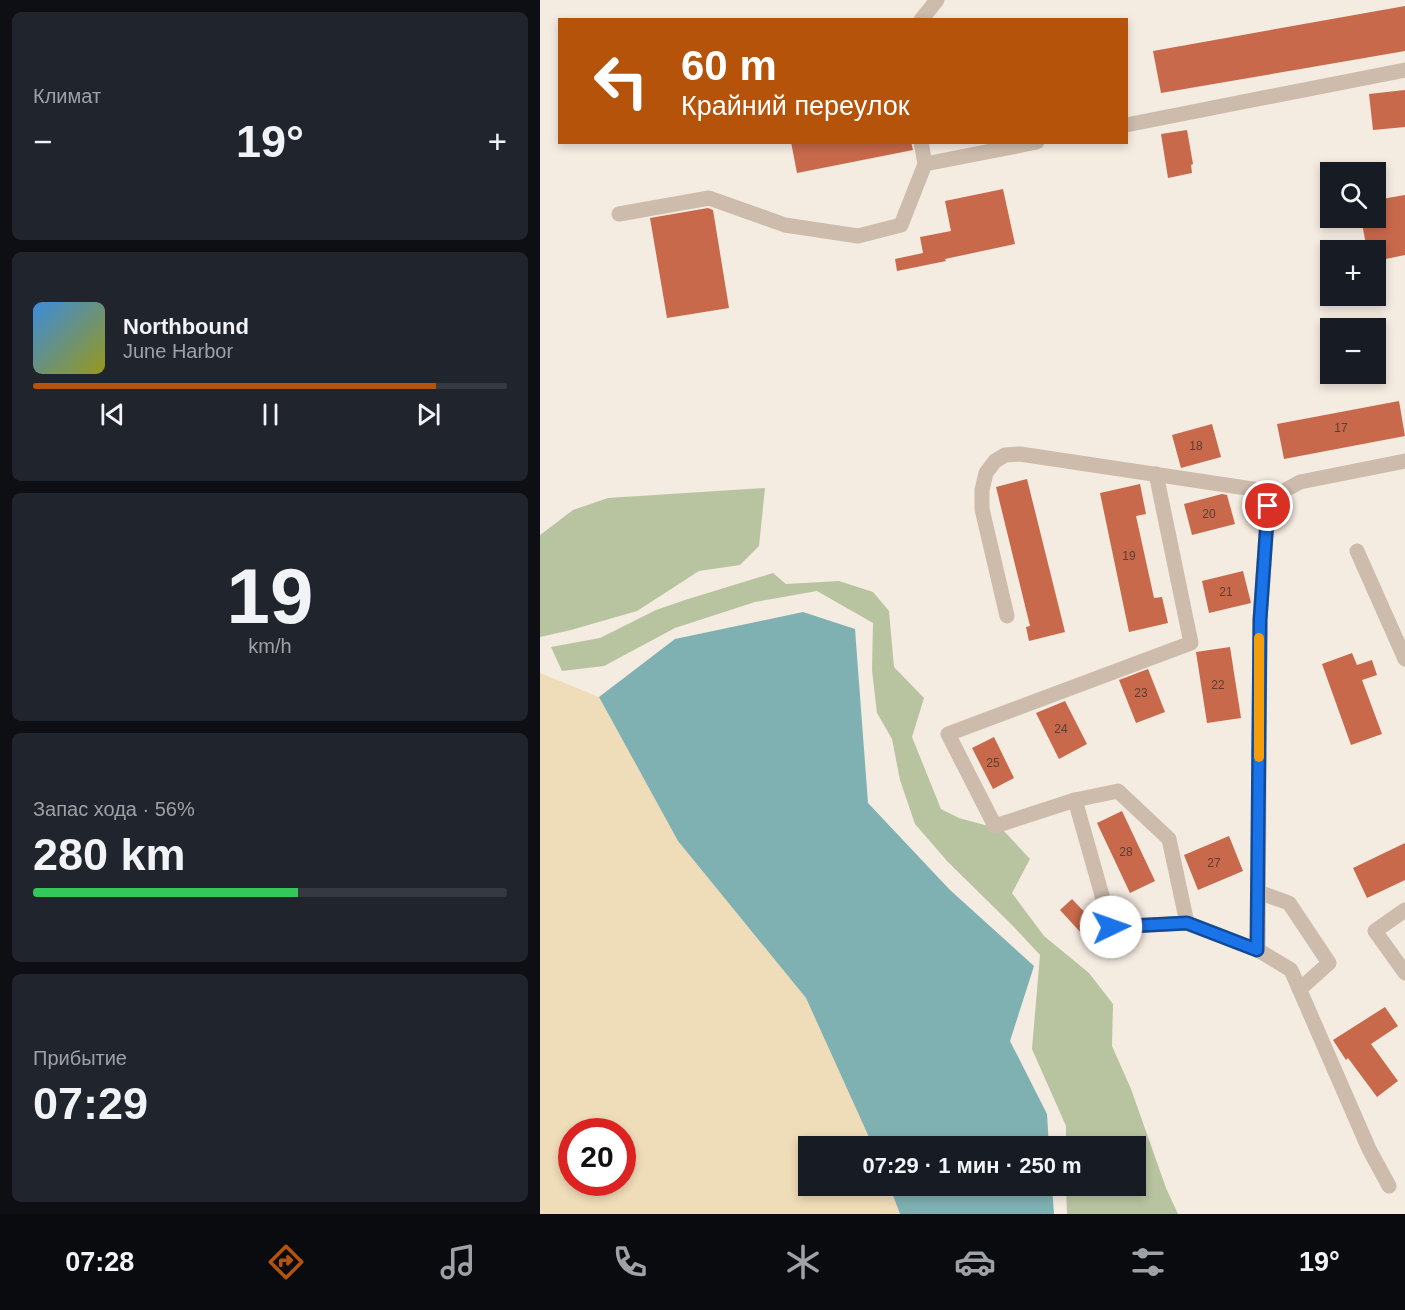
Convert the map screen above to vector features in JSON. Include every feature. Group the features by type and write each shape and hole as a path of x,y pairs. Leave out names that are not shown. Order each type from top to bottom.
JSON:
{"street":[{"path":"923,18 937,0"},
{"path":"1128,125 1405,70"},
{"path":"619,214 709,198 785,225 858,236 901,225 925,164 921,144"},
{"path":"925,164 1026,144"},
{"path":"1007,616 982,509 982,490 986,473 995,461 1005,455 1020,454 1280,493"},
{"path":"1257,950 1260,620 1268,506 1280,493 1300,482 1405,461"},
{"path":"1156,474 1191,643 948,734 995,826 1075,800 1118,791 1169,839 1187,923"},
{"path":"1357,551 1405,659"},
{"path":"1075,800 1111,927 1187,923 1257,950 1291,970 1369,1149 1389,1186"},
{"path":"1258,892 1289,903 1329,963 1300,989"},
{"path":"1405,910 1375,931 1405,973"}],"green space":[{"path":"765,488 759,546 740,565 699,571 637,611 540,637 540,535 573,510 608,498"},
{"path":"773,573 786,584 839,581 873,592 889,611 894,667 924,698 912,737 941,809 959,818 1003,830 1030,859 1012,893 1044,936 1089,973 1113,1004 1112,1046 1131,1089 1166,1188 1178,1214 1067,1214 1066,1196 1146,1196 1146,1136 1066,1136 1066,1126 1032,1049 1040,955 948,862 915,824 900,780 892,739 877,713 872,670 873,623 817,591 755,602 675,628 604,666 562,671 551,647 600,638 656,610"}],"sand":[{"path":"540,673 599,697 678,841 806,998 868,1136 798,1136 798,1196 893,1196 900,1214 540,1214"}],"water":[{"path":"803,612 855,629 868,803 950,890 1034,966 1010,1041 1047,1114 1048,1136 868,1136 806,998 678,841 599,697 675,639"},
{"path":"893,1196 1053,1196 1054,1214 900,1214"}],"building":[{"path":"1405,6 1405,51 1161,93 1153,51"},
{"path":"1405,90 1405,127 1373,130 1369,94"},
{"path":"1187,130 1193,164 1191,165 1192,173 1168,178 1161,134"},
{"path":"791,144 912,144 913,150 797,173"},
{"path":"1003,189 1015,244 897,271 895,259 923,253 920,237 951,231 945,201"},
{"path":"1405,195 1405,255 1386,259 1386,240 1365,240 1363,228 1386,228 1386,198"},
{"path":"708,208 713,210 729,308 667,318 650,218"},
{"path":"1399,401 1405,436 1284,459 1277,424"},
{"path":"1212,424 1221,457 1181,468 1172,435"},
{"path":"1027,479 1065,632 1029,641 1026,627 1030,626 996,487"},
{"path":"1140,484 1146,514 1136,516 1154,598 1162,597 1168,623 1129,632 1100,493"},
{"path":"1222,494 1227,495 1235,524 1192,535 1184,504"},
{"path":"1243,571 1251,603 1209,613 1202,581"},
{"path":"1230,647 1241,718 1207,723 1196,652"},
{"path":"1352,653 1357,665 1372,660 1377,675 1362,680 1382,734 1351,745 1322,664"},
{"path":"1148,669 1165,712 1136,723 1119,680"},
{"path":"1065,701 1087,744 1059,759 1036,713"},
{"path":"994,737 1014,778 993,789 972,748"},
{"path":"1122,811 1155,881 1130,893 1097,823"},
{"path":"1229,836 1243,871 1198,890 1184,855"},
{"path":"1405,843 1405,880 1367,898 1353,868"},
{"path":"1072,899 1094,922 1082,934 1060,910"},
{"path":"1385,1007 1398,1026 1371,1044 1398,1081 1377,1097 1348,1058 1346,1060 1333,1040"}],"slow traffic":[{"path":"1259,638 1259,757"}],"route":[{"path":"1111,927 1187,923 1257,950 1260,620 1268,506"}]}
